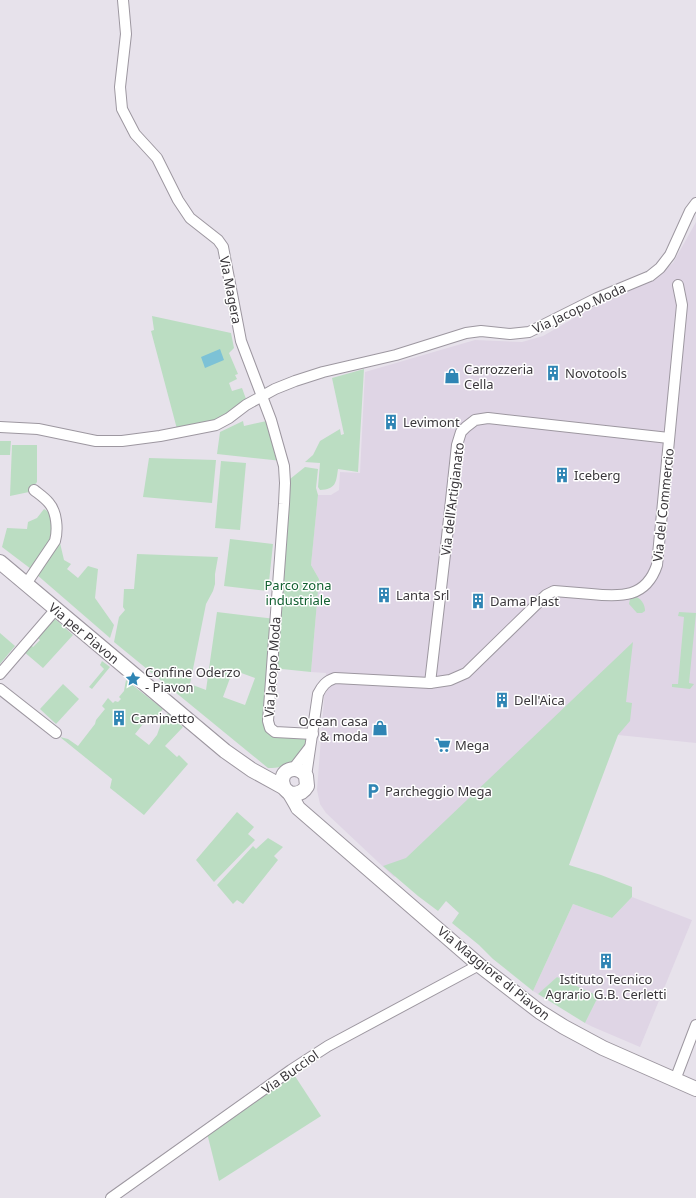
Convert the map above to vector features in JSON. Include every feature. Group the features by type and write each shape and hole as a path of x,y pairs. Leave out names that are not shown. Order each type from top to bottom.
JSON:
{"main road":[{"name":"Via per Piavon","path":"0,562 225,751 252,770 287,781"},
{"path":"306,782 298,794 287,781 301,770 306,782 315,822"},
{"name":"Via Maggiore di Piavon","path":"287,781 298,808 523,1000 564,1027 603,1048 696,1089"}],"street":[{"name":"Via Magera","path":"124,0 126,34 120,87 120,101 122,109 135,134 157,158 178,200 190,218 218,240 222,247 241,341 262,396"},
{"name":"Via Jacopo Moda","path":"0,427 38,429 96,441 122,441 160,436 216,425 262,396 295,381 396,355 466,332 481,331 510,334 529,332 596,298 650,276 660,268 670,255 690,211 696,203"},
{"name":"Via del Commercio","path":"306,782 318,694 321,688 330,680 335,678 430,683 450,680 466,673 550,592 554,591 623,596 636,592 647,583 653,575 657,565 682,305 678,285"},
{"name":"Via Jacopo Moda","path":"262,396 271,420 284,466 285,482 268,721 270,728 275,732 313,734"},
{"name":"Via dell'Artigianato","path":"430,683 448,537 457,445 464,428 474,421 488,418 670,438"},
{"path":"26,584 55,541 56,535 56,519 52,507 50,503 34,490"},
{"path":"0,674 56,609"},
{"path":"0,689 56,733"},
{"name":"Via del Commercio","path":"287,781 310,747"},
{"name":"Via Bucciol","path":"111,1198 291,1070 328,1046 479,964"},
{"path":"674,1080 696,1025"}],"shaded area":[{"path":"696,222 696,743 618,735 394,877 326,813 320,804 317,790 326,673 311,672 319,579 311,565 318,495 331,495 339,490 340,472 360,473 365,372 475,340 522,342 543,336 590,309 652,280 673,263"},
{"path":"632,897 692,920 640,1047 585,1023 597,999 557,977 538,994 533,991 573,904 612,918"}],"green space":[{"path":"152,316 231,333 234,348 229,353 238,374 235,375 237,379 229,383 232,391 242,388 246,399 224,418 177,429 151,331 154,330"},
{"path":"364,369 358,472 338,469 336,482 332,487 320,490 318,487 320,463 305,462 313,455 320,441 340,429 341,435 344,434 332,378"},
{"path":"271,420 282,461 217,454 220,432 243,421 244,426"},
{"path":"0,441 11,441 10,455 0,455"},
{"path":"12,445 37,445 37,482 29,492 10,496"},
{"path":"149,458 216,460 212,503 143,497"},
{"path":"221,461 246,463 240,530 215,528"},
{"name":"Parco zona industriale","path":"305,467 318,469 316,488 318,495 311,565 319,579 311,672 272,668 270,728 308,734 306,742 295,760 284,766 268,768 114,642 119,617 125,610 123,607 124,589 134,589 137,554 218,557 215,584 206,604 190,684 206,690 217,612 276,619 285,483","holes":["233,670 255,678 245,705 223,697"]},
{"path":"44,509 55,516 56,532 35,572 2,547 7,528 27,529 28,522 37,518"},
{"path":"230,539 273,544 268,591 224,586"},
{"path":"60,543 64,560 71,564 67,569 78,578 88,566 98,569 95,598 114,625 110,638 36,574"},
{"path":"634,596 641,600 645,608 645,611 642,613 637,613 629,604 630,599"},
{"path":"679,612 696,613 689,683 694,684 690,689 672,687 672,684 678,684 684,617 678,616"},
{"path":"54,618 73,635 43,668 23,651 30,644 33,647 40,640 37,637"},
{"path":"0,633 15,646 0,664"},
{"path":"633,642 626,702 632,703 630,721 618,735 569,865 632,887 632,897 612,918 573,904 533,991 493,959 479,945 452,923 459,913 446,901 438,911 383,866 406,858"},
{"path":"102,661 110,667 92,689 89,687 104,669 100,665"},
{"path":"126,680 163,709 158,715 143,724 135,734 149,745 157,735 162,721 168,713 183,727 165,746 177,757 179,755 188,764 144,815 110,788 112,779 60,737 68,739 78,746 105,709 102,706 108,698 113,703 115,701 118,702 121,699 119,697 124,691"},
{"path":"63,684 79,699 56,724 40,709"},
{"path":"237,812 254,827 248,834 255,840 214,882 196,860"},
{"path":"268,838 283,847 274,856 278,860 243,904 237,900 233,904 217,885 253,846 256,849"},
{"path":"557,977 596,995 597,999 585,1023 538,994"},
{"path":"293,1073 321,1116 219,1181 207,1133"}],"water":[{"path":"220,349 224,360 205,368 201,357"}],"place":[{"name":"Novotools","path":"553,373"},
{"name":"Carrozzeria Cella","path":"452,376"},
{"name":"Levimont","path":"391,422"},
{"name":"Iceberg","path":"562,475"},
{"name":"Lanta Srl","path":"384,595"},
{"name":"Dama Plast","path":"478,601"},
{"name":"Confine Oderzo - Piavon","path":"133,679"},
{"name":"Dell'Aica","path":"502,700"},
{"name":"Caminetto","path":"119,718"},
{"name":"Ocean casa & moda","path":"380,728"},
{"name":"Mega","path":"443,745"},
{"name":"Parcheggio Mega","path":"373,791"},
{"name":"Istituto Tecnico Agrario G.B. Cerletti","path":"606,961"}]}
